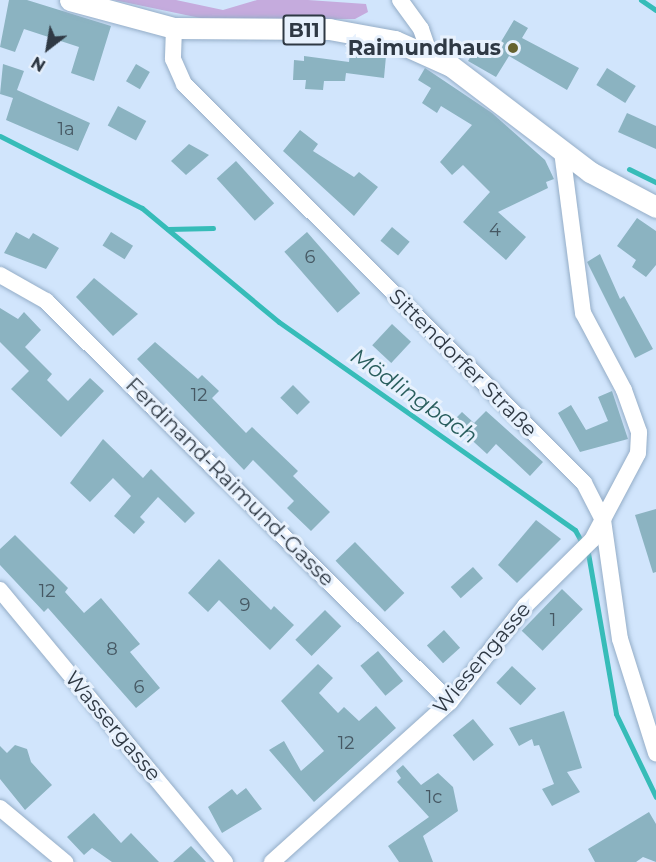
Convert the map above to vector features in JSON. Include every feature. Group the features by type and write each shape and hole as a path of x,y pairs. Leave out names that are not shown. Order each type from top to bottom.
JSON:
{"main road":[{"name":"B11","path":"70,0 174,28 329,29 395,41 430,55 470,79 562,152 656,207"}],"street":[{"path":"400,0 421,29 430,55"},
{"name":"Sittendorfer Straße","path":"174,28 173,59 184,84 584,483 603,520 620,639 656,753"},
{"name":"Wiesengasse","path":"272,862 450,702 525,606 592,540 638,453 639,432 581,299 562,152"},
{"name":"Ferdinand-Raimund-Gasse","path":"0,275 46,301 450,702"},
{"name":"Wassergasse","path":"0,590 225,862"},
{"path":"0,808 65,862"}],"shaded area":[{"path":"114,0 176,0 223,10 257,0 308,0 366,4 368,12 355,19 205,19"}],"building":[{"path":"9,0 27,0 111,26 94,81 71,73 79,47 24,29 15,52 0,47"},
{"name":"Raimundhaus","path":"514,20 528,28 522,38 579,68 567,90 509,56 496,77 468,61 477,45 486,51 492,41 499,45"},
{"path":"350,51 386,56 384,78 346,73 345,81 324,81 323,90 305,89 306,80 293,80 294,60 304,61 304,56 349,62"},
{"path":"3,64 24,71 17,90 90,123 78,151 6,120 13,98 0,94"},
{"path":"136,64 150,72 140,89 126,81"},
{"path":"425,68 492,113 545,160 554,179 546,182 548,188 498,212 526,237 506,260 463,222 490,192 463,165 452,175 440,162 472,125 441,106 437,113 422,103 431,88 418,80"},
{"path":"607,68 636,86 625,103 596,85"},
{"path":"118,106 146,121 136,140 108,125"},
{"path":"627,113 656,126 656,149 618,132"},
{"path":"300,130 318,144 313,151 354,177 359,172 378,187 354,216 283,151"},
{"path":"189,144 209,155 186,175 171,161"},
{"path":"236,161 274,203 255,221 217,178"},
{"path":"637,218 656,231 656,265 646,277 632,267 636,260 617,246"},
{"path":"392,227 410,242 398,256 380,241"},
{"path":"16,232 29,239 33,233 59,248 46,269 4,253"},
{"path":"111,232 133,246 125,259 103,246"},
{"path":"307,232 360,293 337,313 284,252"},
{"path":"600,254 620,299 624,296 653,349 635,358 587,262"},
{"path":"94,278 138,314 113,336 76,297"},
{"path":"0,308 18,319 24,312 41,330 25,347 52,374 47,380 68,401 90,378 104,391 61,437 11,389 29,371 0,342"},
{"path":"392,324 411,342 391,363 372,345"},
{"path":"155,342 198,379 202,375 219,391 212,398 246,433 252,427 298,471 293,476 330,512 311,531 287,508 294,501 253,460 244,470 137,359"},
{"path":"293,385 310,402 297,415 280,398"},
{"path":"612,391 628,439 580,452 558,413 571,405 586,430 608,421 598,397"},
{"path":"486,411 543,462 530,476 496,444 487,454 452,422 462,412 474,423"},
{"path":"103,439 143,478 151,469 195,513 185,523 158,497 140,517 145,522 134,534 114,516 131,496 113,478 90,502 70,483"},
{"path":"656,509 656,572 653,573 635,515"},
{"path":"536,520 561,539 517,583 498,565"},
{"path":"15,535 68,588 65,592 84,613 101,598 140,644 130,652 160,688 136,708 48,608 44,612 0,565 0,549"},
{"path":"355,542 404,593 385,612 336,561"},
{"path":"219,559 271,610 274,606 294,625 270,650 219,600 208,612 188,593"},
{"path":"473,567 483,578 461,598 451,587"},
{"path":"562,589 583,609 543,651 522,631"},
{"path":"325,610 341,626 312,656 295,640"},
{"path":"444,630 460,648 443,663 427,645"},
{"path":"378,651 403,681 385,696 360,666"},
{"path":"318,664 333,678 319,693 338,713 344,707 359,721 376,706 396,728 314,802 269,750 284,741 301,771 324,751 281,701"},
{"path":"512,666 536,689 520,705 496,683"},
{"path":"564,711 582,768 567,772 580,792 552,806 542,789 554,784 539,745 534,746 532,739 519,746 509,728"},
{"path":"473,719 494,745 474,761 453,735"},
{"path":"15,745 27,749 31,762 52,785 25,810 0,779 0,746 7,753"},
{"path":"403,765 421,785 438,773 453,787 458,811 423,836 433,862 399,862 388,846 429,817 397,782 401,778 396,771"},
{"path":"246,788 262,809 222,833 208,807 232,789 237,795"},
{"path":"649,812 656,824 656,862 643,857 636,862 595,862 588,849"},
{"path":"94,813 121,843 131,833 159,862 112,862 92,848 84,855 67,837"},
{"path":"191,846 206,862 173,862"}],"waterway":[{"path":"641,0 656,10"},
{"name":"Mödlingbach","path":"0,136 142,208 279,322 575,530 588,553 616,714 656,797"},
{"path":"629,169 656,182"},
{"path":"168,229 213,228"}],"place":[{"name":"Raimundhaus","path":"513,48"}]}
